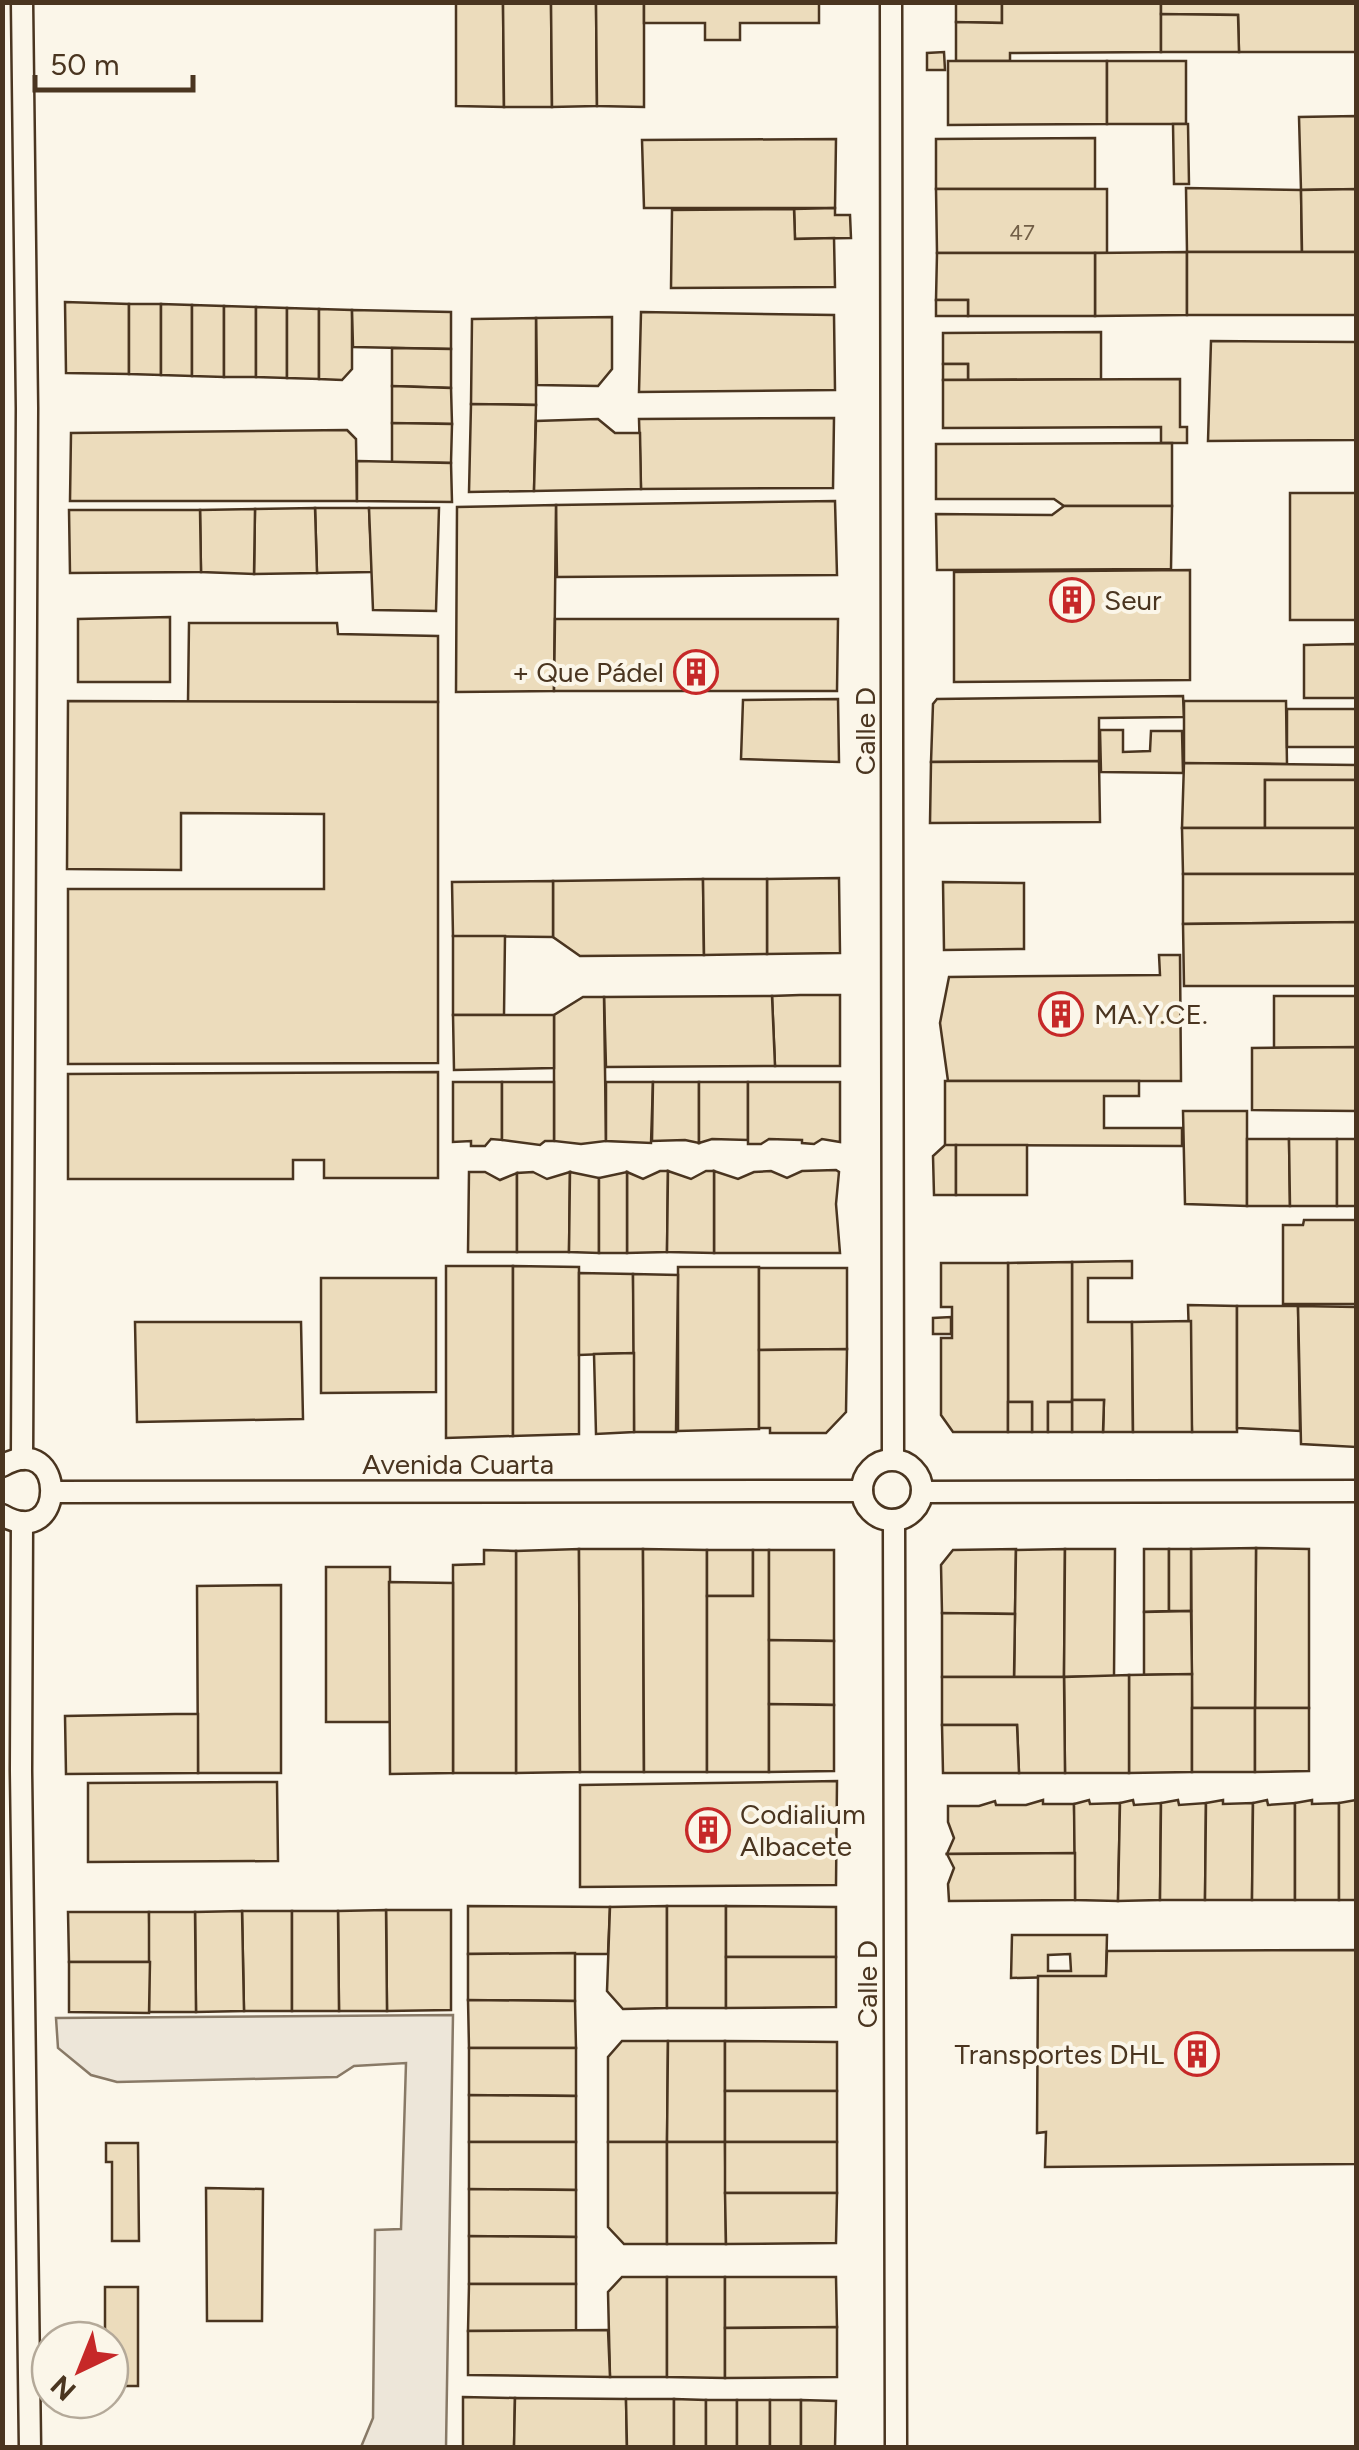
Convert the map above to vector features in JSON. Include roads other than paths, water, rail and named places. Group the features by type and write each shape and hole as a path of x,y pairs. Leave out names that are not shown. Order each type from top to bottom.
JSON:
{"street":[{"path":"22,2 27,419 12,1462 35,1462 47,1471 53,1492 50,1506 39,1517 12,1518 21,1770 30,2448"},
{"name":"Calle D","path":"891,2 894,1460"},
{"path":"894,1460 914,1468 922,1480 922,1492 915,1510 894,1520 873,1513 862,1491 866,1474 874,1465 894,1460"},
{"name":"Avenida Cuarta","path":"53,1492 862,1491"},
{"path":"922,1492 1356,1492"},
{"name":"Calle D","path":"894,1520 896,2448"}],"place":[{"name":"Seur","path":"1072,600"},
{"name":"+ Que Pádel","path":"696,672"},
{"name":"MA.Y.CE.","path":"1061,1014"},
{"name":"Codialium Albacete","path":"708,1830"},
{"name":"Transportes DHL","path":"1197,2054"}]}
